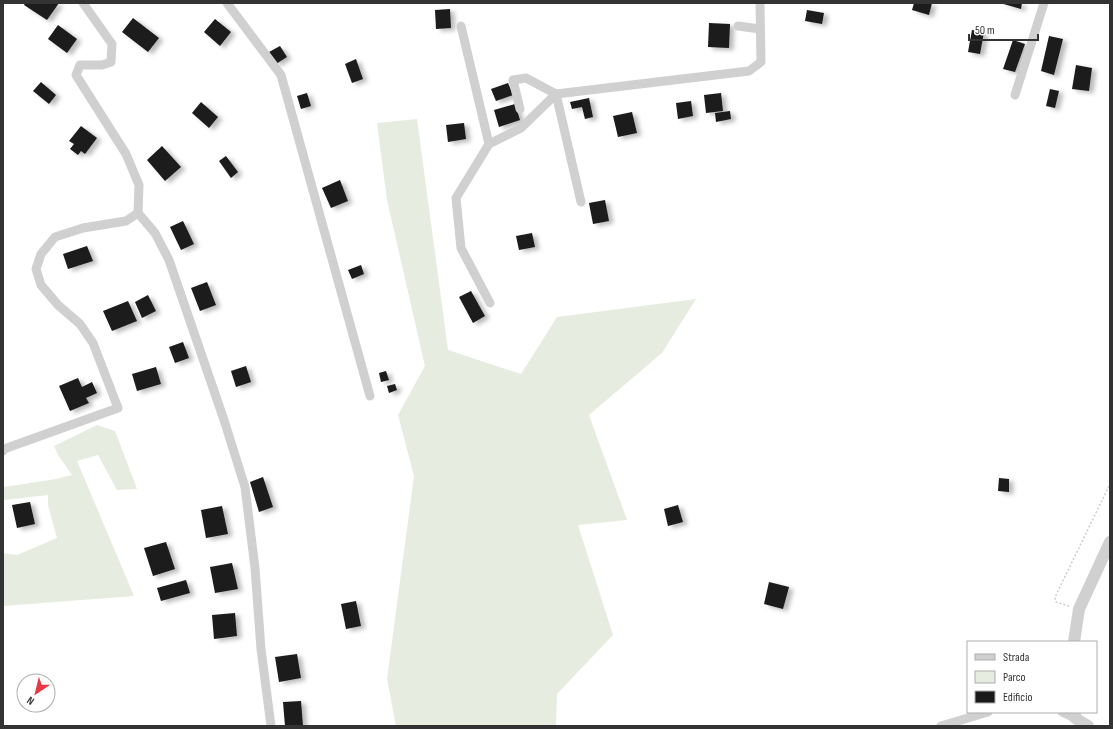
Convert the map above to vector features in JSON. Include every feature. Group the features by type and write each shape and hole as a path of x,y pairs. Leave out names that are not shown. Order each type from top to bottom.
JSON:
{"street":[{"path":"83,3 112,44 111,62 102,65 80,65 76,76 126,154 139,185 138,213 155,232 169,260 224,420 245,487 255,568 261,649 271,726"},
{"path":"227,3 281,75 370,396"},
{"path":"520,109 513,80 526,78 556,94 749,71 761,62 760,3"},
{"path":"1015,95 1044,3"},
{"path":"461,26 489,144"},
{"path":"738,26 760,29"},
{"path":"490,303 461,248 456,198 489,144 521,128 556,94"},
{"path":"556,94 581,202"},
{"path":"3,451 4,449 118,408 93,343 80,324 58,305 41,285 36,269 41,254 55,237 83,228 126,221 138,213"},
{"path":"1074,641 1079,609 1110,542"},
{"path":"941,726 985,713"},
{"path":"1075,715 1088,726"}],"path":[{"path":"1079,609 1056,602 1054,599 1110,484"}],"green space":[{"path":"417,119 448,350 521,374 557,317 696,299 662,353 589,415 627,520 578,525 613,635 557,694 556,726 396,726 387,679 414,476 398,415 425,366 387,200 377,123"},
{"path":"97,425 115,431 137,489 117,490 98,455 77,461 134,596 3,606 3,553 17,555 57,538 48,505 48,495 4,500 4,487 72,475 58,455 54,446"}],"building":[{"path":"25,3 59,3 47,20 24,5"},
{"path":"914,3 932,3 929,15 912,10"},
{"path":"1000,3 1022,3 1021,9"},
{"path":"450,9 451,28 436,29 435,10"},
{"path":"807,10 824,13 822,24 805,21"},
{"path":"133,18 159,38 148,52 122,32"},
{"path":"215,19 231,32 220,46 204,32"},
{"path":"709,23 730,24 729,48 708,47"},
{"path":"58,25 77,39 67,53 48,39"},
{"path":"972,30 984,32 980,54 968,52"},
{"path":"1049,36 1063,39 1054,75 1041,71"},
{"path":"1013,40 1025,44 1015,72 1003,69"},
{"path":"280,46 287,57 276,64 269,52"},
{"path":"356,59 363,79 352,83 345,64"},
{"path":"1076,65 1092,68 1089,91 1072,89"},
{"path":"41,82 56,95 49,104 33,91"},
{"path":"508,83 513,95 496,101 491,89"},
{"path":"1050,89 1059,91 1055,108 1046,106"},
{"path":"307,93 311,106 301,109 297,96"},
{"path":"721,93 723,111 706,113 704,95"},
{"path":"589,98 593,117 585,119 582,107 572,109 570,102"},
{"path":"691,101 693,116 678,119 676,103"},
{"path":"201,102 218,117 209,128 192,113"},
{"path":"515,104 520,120 499,127 494,110"},
{"path":"730,111 731,119 716,122 715,113"},
{"path":"632,112 637,133 618,137 613,116"},
{"path":"464,123 466,139 448,142 446,125"},
{"path":"81,126 97,138 85,154 81,151 78,155 70,149 74,144 69,141"},
{"path":"162,146 181,167 165,181 147,160"},
{"path":"226,156 238,172 231,178 219,161"},
{"path":"340,180 348,201 331,208 322,188"},
{"path":"605,200 609,221 593,224 589,203"},
{"path":"183,221 194,244 181,250 170,227"},
{"path":"532,233 535,247 519,250 516,236"},
{"path":"87,246 93,261 68,269 63,254"},
{"path":"361,265 364,274 352,279 348,270"},
{"path":"207,282 216,305 200,311 191,288"},
{"path":"471,291 485,316 473,323 459,297"},
{"path":"148,295 156,311 142,318 135,302"},
{"path":"128,301 137,321 112,331 103,311"},
{"path":"183,342 189,358 175,363 169,347"},
{"path":"246,366 251,382 236,387 231,371"},
{"path":"156,367 161,384 137,391 132,374"},
{"path":"386,371 389,380 381,382 379,373"},
{"path":"78,378 82,387 92,382 97,393 86,398 89,403 70,411 59,386"},
{"path":"395,384 397,390 389,393 387,386"},
{"path":"263,477 273,507 259,512 250,482"},
{"path":"999,478 1009,479 1009,492 998,491"},
{"path":"30,502 35,524 17,528 12,505"},
{"path":"678,505 683,522 668,526 664,509"},
{"path":"222,506 228,534 206,538 201,510"},
{"path":"166,542 175,569 153,576 144,548"},
{"path":"232,563 238,589 215,593 210,567"},
{"path":"186,580 190,593 161,601 157,588"},
{"path":"769,582 789,587 783,609 764,604"},
{"path":"356,601 361,626 346,629 341,604"},
{"path":"235,613 237,636 214,639 212,615"},
{"path":"297,654 301,678 279,682 275,657"},
{"path":"301,701 303,726 285,726 283,702"}]}
